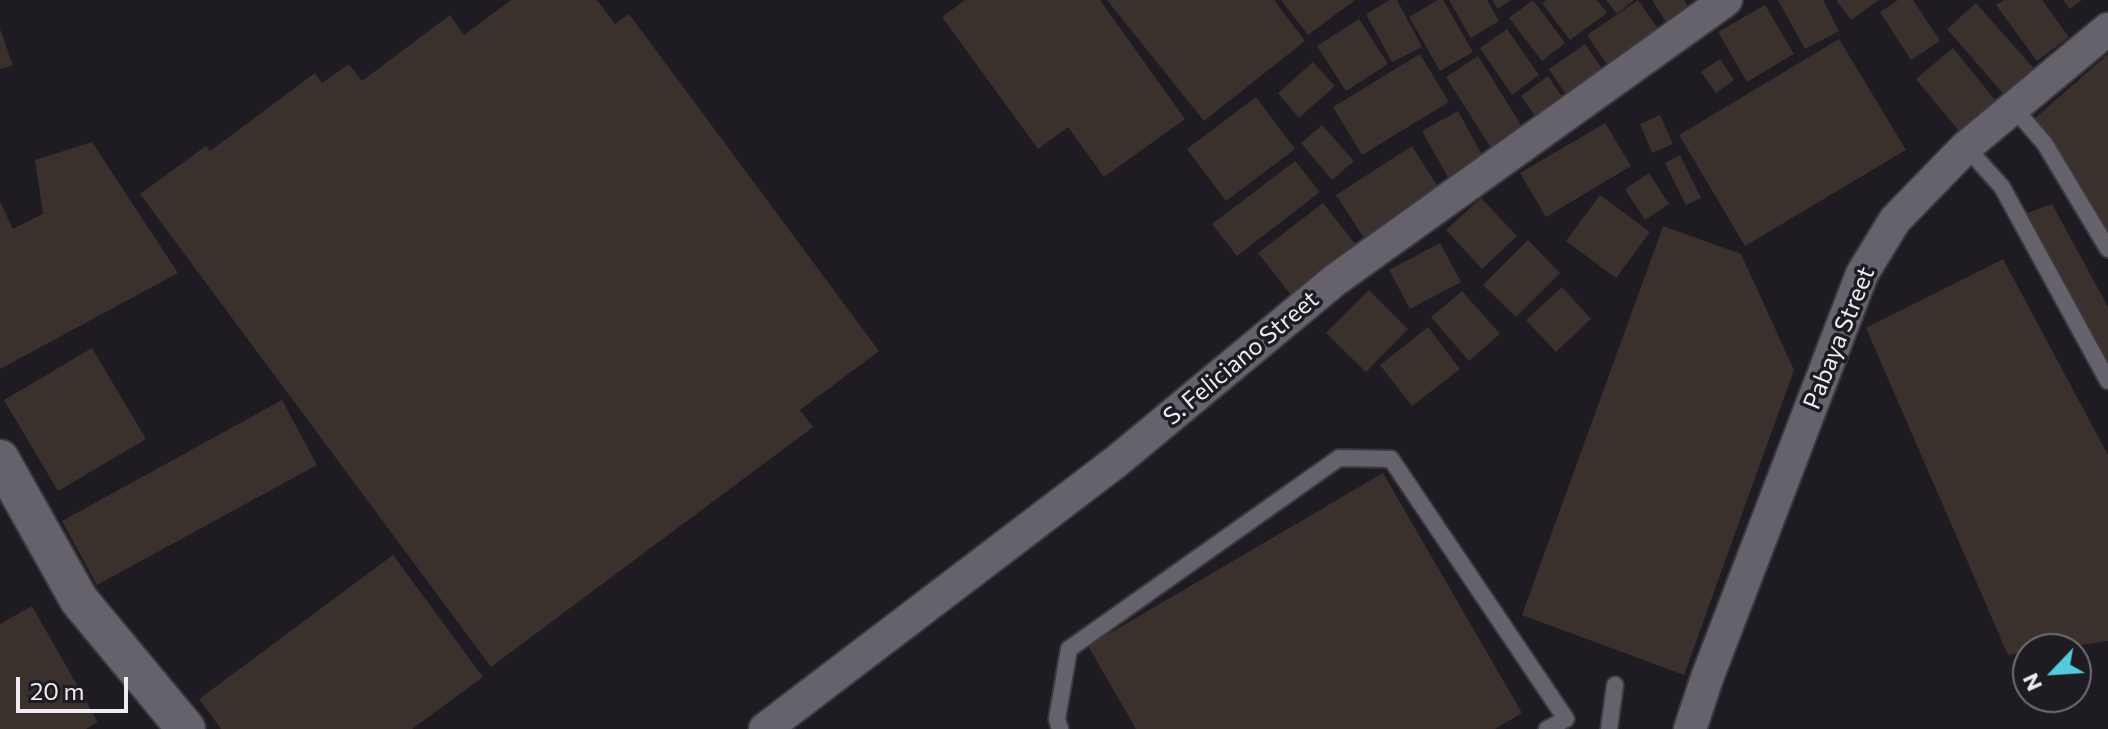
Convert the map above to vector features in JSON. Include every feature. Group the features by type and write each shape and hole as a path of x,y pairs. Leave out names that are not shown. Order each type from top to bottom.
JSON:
{"street":[{"name":"S. Feliciano Street","path":"765,729 1117,461 1335,280 1726,0"},
{"name":"Pabaya Street","path":"1690,729 1862,274 1895,220 1966,147 2108,29"},
{"path":"0,459 79,600 186,729"}],"lane":[{"path":"2012,106 2045,144 2108,249"},
{"path":"1966,147 2002,187 2108,381"},
{"path":"1060,729 1057,719 1069,649 1339,458 1352,458 1391,459 1566,719 1547,729"},
{"path":"1609,729 1615,685"}],"building":[{"path":"511,0 597,0 615,24 629,14 879,351 800,410 813,427 491,667 140,194 206,146 210,151 315,73 322,83 349,64 362,81 450,15 464,35"},
{"path":"965,0 1100,0 1185,119 1104,177 1068,127 1038,149 942,17"},
{"path":"1107,0 1274,0 1305,41 1204,121"},
{"path":"1281,0 1355,0 1308,35"},
{"path":"1390,0 1397,0 1422,47 1392,62 1366,14"},
{"path":"1443,0 1473,52 1440,71 1409,17"},
{"path":"1449,0 1487,0 1499,21 1471,38"},
{"path":"1492,0 1511,0 1498,9"},
{"path":"1533,0 1565,43 1542,61 1509,18"},
{"path":"1547,0 1597,0 1607,13 1570,40 1542,3"},
{"path":"1606,0 1634,0 1617,14"},
{"path":"1638,0 1663,36 1612,72 1587,35"},
{"path":"1652,0 1684,0 1692,13 1669,27"},
{"path":"1778,0 1823,0 1839,31 1805,49"},
{"path":"1836,0 1879,0 1851,20"},
{"path":"1898,0 1913,0 1940,41 1911,60 1880,12"},
{"path":"2004,0 2042,0 2069,37 2037,61 1996,5"},
{"path":"2063,0 2082,0 2070,9"},
{"path":"1976,3 2036,71 2006,97 1947,29"},
{"path":"1765,5 1794,54 1747,82 1718,32"},
{"path":"1359,19 1388,64 1346,91 1317,46"},
{"path":"0,29 13,65 0,69"},
{"path":"1507,29 1539,75 1512,95 1480,48"},
{"path":"1839,39 1906,150 1745,246 1679,135"},
{"path":"1585,44 1607,76 1570,101 1549,69"},
{"path":"1953,48 2000,106 1963,136 1916,79"},
{"path":"1420,54 1449,102 1362,155 1333,107"},
{"path":"2108,54 2108,230 2034,119"},
{"path":"1478,56 1523,128 1491,148 1446,77"},
{"path":"1720,59 1734,80 1716,93 1701,72"},
{"path":"1313,62 1335,86 1299,118 1278,93"},
{"path":"1548,76 1569,107 1542,126 1521,96"},
{"path":"1256,97 1295,149 1226,201 1187,149"},
{"path":"1458,111 1486,162 1450,181 1422,131"},
{"path":"1660,115 1673,144 1652,153 1640,124"},
{"path":"1605,123 1631,166 1546,217 1520,173"},
{"path":"1322,125 1354,161 1332,180 1301,143"},
{"path":"92,142 178,273 0,369 0,202 13,229 43,214 35,160"},
{"path":"1412,146 1443,195 1368,244 1336,195"},
{"path":"1680,155 1701,198 1686,205 1665,163"},
{"path":"1295,161 1320,192 1237,256 1212,224"},
{"path":"1649,173 1669,204 1645,220 1625,189"},
{"path":"1600,195 1650,232 1616,278 1566,241"},
{"path":"1481,198 1517,236 1482,269 1446,230"},
{"path":"1323,203 1359,249 1294,299 1258,253"},
{"path":"2052,204 2108,307 2108,373 2024,214"},
{"path":"1663,226 1741,254 1794,370 1684,675 1522,615"},
{"path":"1528,240 1560,273 1516,317 1483,285"},
{"path":"1440,243 1461,282 1410,309 1389,270"},
{"path":"2003,259 2108,455 2108,641 2092,643 2092,633 2012,633 2012,654 2008,655 1866,328"},
{"path":"1562,287 1591,319 1556,352 1526,320"},
{"path":"1369,290 1408,329 1366,372 1326,333"},
{"path":"1462,291 1500,334 1469,361 1431,317"},
{"path":"1428,327 1460,369 1412,406 1380,365"},
{"path":"92,348 146,439 58,491 4,400"},
{"path":"282,400 317,465 97,585 62,521"},
{"path":"1383,473 1522,713 1495,729 1136,729 1088,646"},
{"path":"393,555 483,677 412,729 221,729 199,699"},
{"path":"32,606 98,722 86,729 0,729 0,624"}]}
